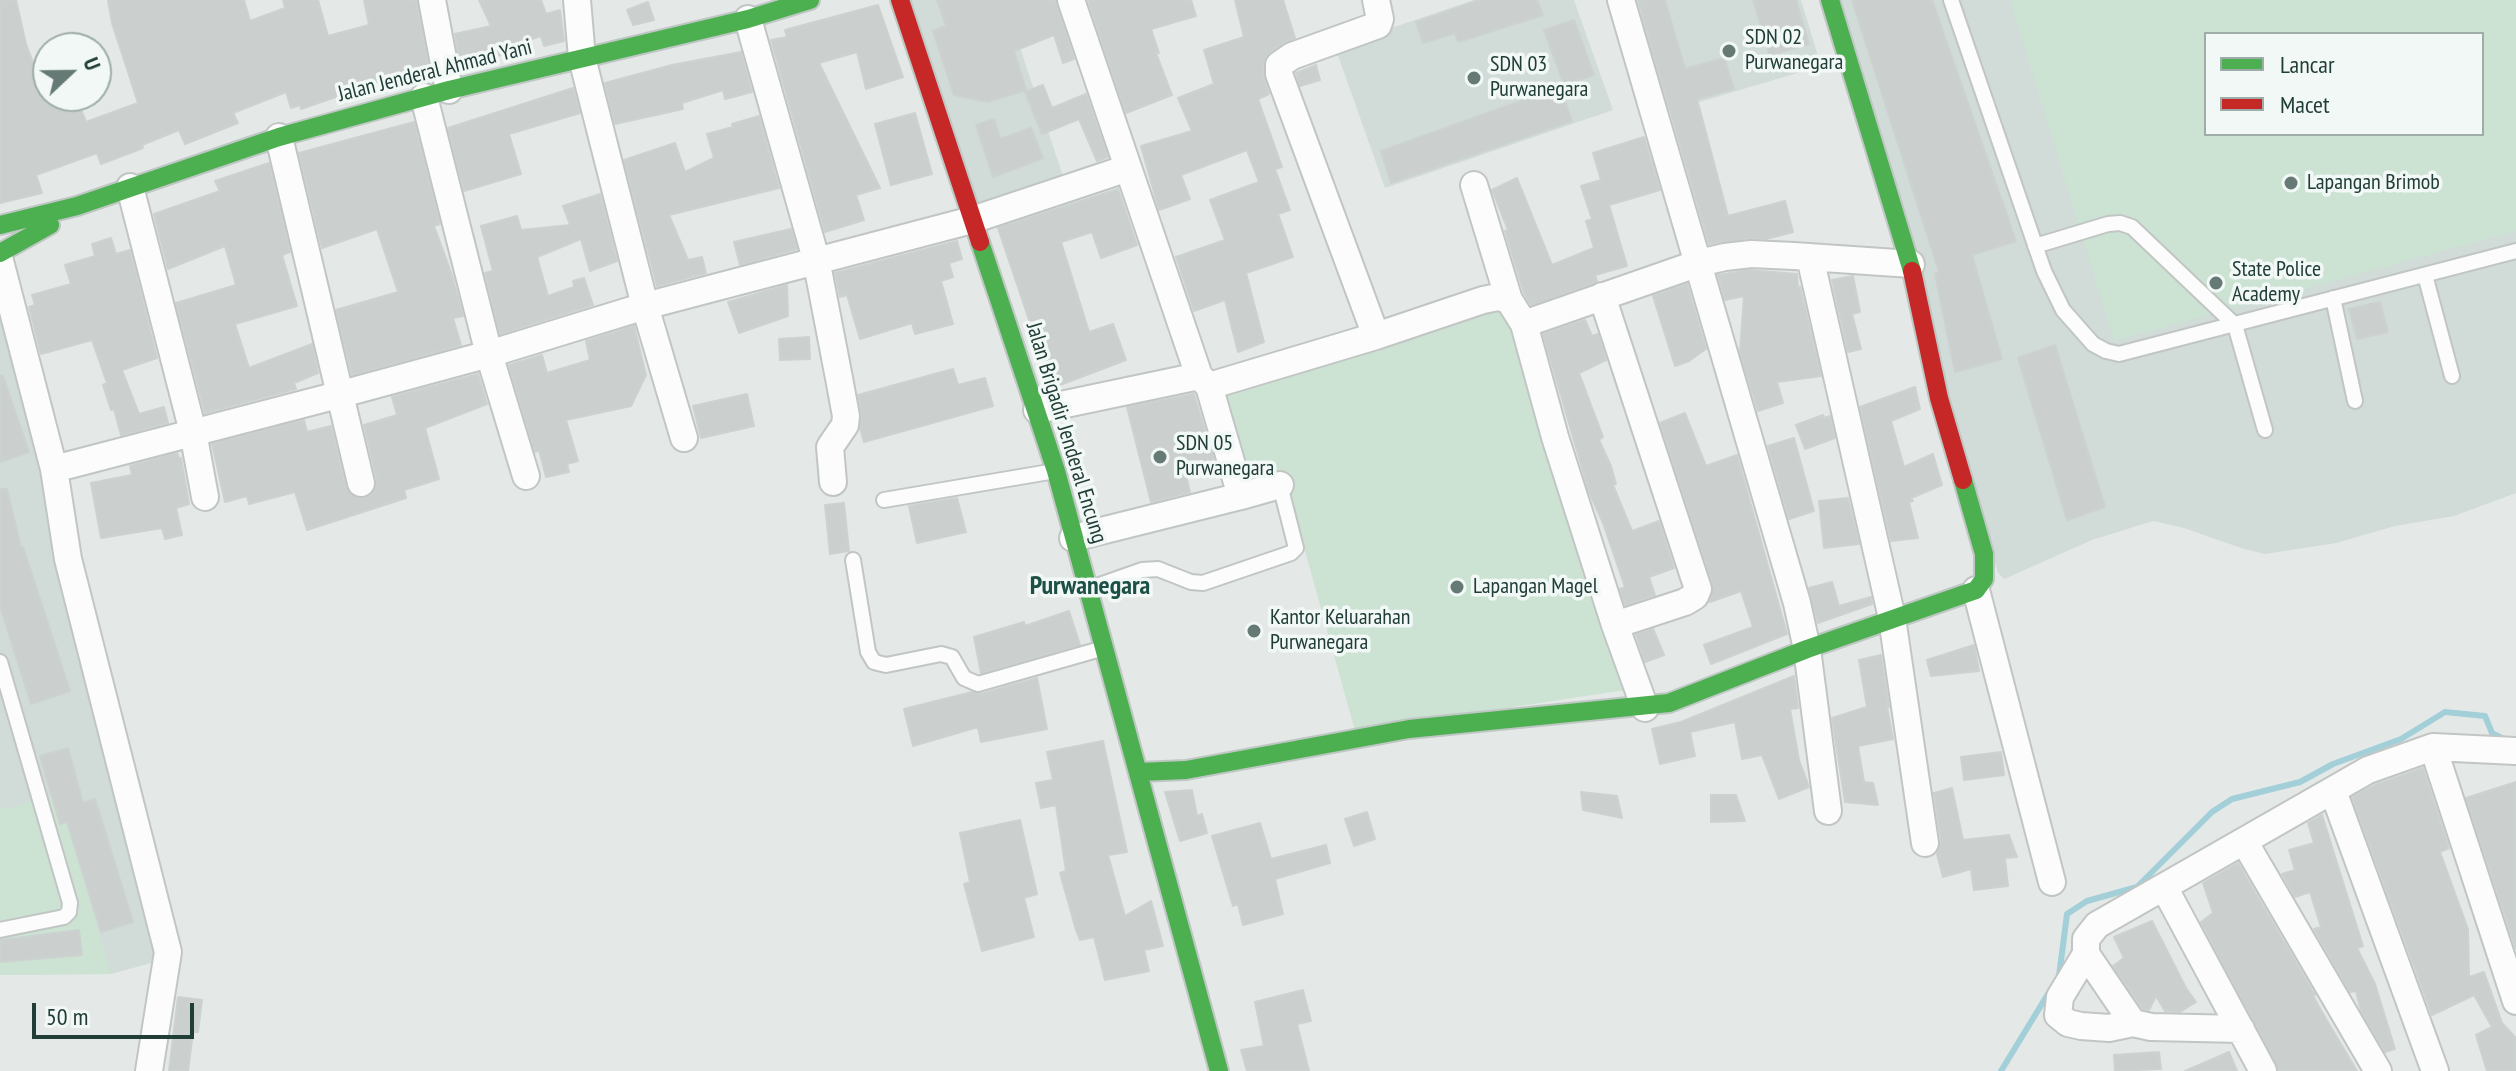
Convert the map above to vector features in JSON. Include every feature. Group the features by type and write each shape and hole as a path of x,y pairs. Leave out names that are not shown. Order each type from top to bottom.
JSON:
{"street":[{"path":"432,0 437,93 489,354 526,476"},
{"path":"577,0 582,58 645,306 684,438"},
{"name":"Jalan Jenderal Ahmad Yani","path":"77,206 279,137 437,93 748,19 810,0"},
{"name":"Jalan Brigadir Jenderal Encung","path":"900,0 1056,471 1219,1071"},
{"path":"1071,0 1241,496"},
{"path":"1376,0 1380,19 1378,25 1292,56 1279,65 1279,74 1376,336"},
{"path":"1621,0 1797,603 1807,649 1828,811"},
{"path":"1140,772 1186,770 1409,729 1645,708 1680,699 1807,649 1976,590 1984,579 1984,554 1939,398 1911,264 1830,0"},
{"path":"748,19 816,259 846,416 845,425 830,447 833,482"},
{"path":"279,137 361,483"},
{"path":"54,469 489,354 645,306 816,259 972,220 1128,168"},
{"path":"1474,185 1509,300 1524,324 1555,437 1645,708"},
{"path":"130,187 193,432 205,497"},
{"path":"0,225 77,206"},
{"path":"0,253 40,232 77,206"},
{"path":"1524,324 1699,263 1751,254 1911,264"},
{"path":"1810,257 1892,618 1925,843"},
{"path":"0,261 54,469 68,559 168,952 149,1071"},
{"path":"1602,296 1698,589 1695,596 1685,602 1615,625"},
{"path":"1037,410 1204,381 1376,336 1483,300 1498,297 1509,300"},
{"path":"1073,538 1280,485"},
{"path":"1976,590 2052,882"},
{"path":"2433,747 2516,1001"},
{"path":"2241,1029 2151,1027 2133,1023 2109,1028 2081,1026 2068,1023 2058,1015 2060,997 2086,954 2086,939 2097,925 2368,770 2433,747 2516,751"},
{"path":"2333,791 2435,1071"},
{"path":"2244,841 2378,1071"},
{"path":"2164,887 2263,1071"},
{"path":"2086,954 2133,1023"}],"lane":[{"path":"1951,0 2044,271 2063,310 2093,344 2106,351 2119,354 2516,251"},
{"path":"2035,246 2108,224 2120,223 2132,227 2235,325 2265,430"},
{"path":"2425,275 2452,376"},
{"path":"2333,298 2355,401"},
{"path":"884,500 1056,471"},
{"path":"1087,589 1142,570 1158,569 1191,582 1203,583 1294,552 1296,548 1280,485"},
{"path":"853,560 868,652 874,662 886,665 941,654 952,657 964,678 978,684 1104,648"},
{"path":"0,662 70,903 69,912 64,917 0,930"}],"shaded area":[{"path":"900,0 1004,0 1066,185 972,220"},
{"name":"SDN 03 Purwanegara","path":"1474,0 1574,0 1613,110 1385,188 1335,47"},
{"name":"SDN 02 Purwanegara","path":"1648,0 1801,0 1821,66 1659,114 1627,6"},
{"name":"State Police Academy","path":"1830,0 2516,0 2516,493 2454,516 2395,526 2336,543 2265,554 2153,521 2092,540 2004,579 1998,573"},
{"path":"0,262 173,957 111,974 0,975"}],"green space":[{"name":"Lapangan Brimob","path":"2010,0 2516,0 2516,231 2114,341"},
{"name":"Lapangan Magel","path":"1508,308 1632,689 1355,731 1285,479 1250,486 1220,386 1401,324"},
{"path":"65,793 71,836 111,974 0,975 0,810"}],"building":[{"path":"0,0 16,0 32,60 32,112 82,112 86,122 138,103 112,23 108,0 244,0 250,21 285,8 283,0 318,0 328,36 369,25 364,0 416,0 430,74 411,79 409,75 376,83 301,109 300,105 291,108 286,92 233,113 238,123 185,144 179,130 101,164 97,153 36,175 42,193 0,203"},
{"path":"479,0 541,0 546,14 560,10 564,41 544,46 541,36 505,48 506,54 460,64 455,34 491,26"},
{"path":"937,0 1055,0 1074,59 1063,63 1054,35 1014,51 1026,90 988,102 954,95 933,31 946,26"},
{"path":"1088,0 1191,0 1196,16 1151,29 1159,53 1156,53 1172,95 1126,113"},
{"path":"1235,0 1283,0 1295,38 1265,57 1263,75 1269,94 1258,99 1282,167 1275,169 1290,210 1278,214 1293,257 1246,273 1264,342 1238,352 1225,300 1194,311 1176,257 1225,240 1210,200 1259,182 1247,150 1181,175 1190,199 1159,210 1141,146 1192,131 1178,98 1214,84 1204,50 1244,37"},
{"path":"1480,0 1537,0 1543,15 1458,42 1455,33 1423,43 1416,22"},
{"path":"1638,0 1665,0 1685,69 1724,58 1734,89 1697,99 1728,216 1785,201 1793,232 1766,239 1749,238 1709,244"},
{"path":"1753,0 1796,0 1809,44 1770,55"},
{"path":"1852,0 1932,0 2016,241 1972,255 2002,359 1955,372 1935,274 1939,272"},
{"path":"648,2 654,20 633,25 627,10"},
{"path":"878,5 903,77 866,89 857,52 819,63 880,188 856,195 864,220 825,232 771,40 787,37 785,30"},
{"path":"1574,20 1594,75 1564,85 1544,30"},
{"path":"741,52 752,92 725,99 723,90 682,103 683,109 615,124 605,83 672,65"},
{"path":"1316,65 1320,80 1300,86 1296,73"},
{"path":"1043,85 1052,108 1086,94 1108,157 1097,161 1079,119 1042,134 1025,92"},
{"path":"1560,87 1572,121 1391,183 1381,151"},
{"path":"573,88 580,113 509,134 521,174 464,191 448,128"},
{"path":"915,113 932,174 891,185 875,124"},
{"path":"759,116 779,188 669,215 688,260 702,257 706,273 657,286 624,160 675,143 685,172 714,158 707,134"},
{"path":"994,119 1000,139 1031,128 1043,158 993,177 976,125"},
{"path":"414,122 440,224 434,226 463,316 453,318 461,345 352,375 336,310 398,292 377,229 322,248 299,153"},
{"path":"1644,137 1660,190 1609,205 1627,266 1595,275 1597,281 1594,283 1531,305 1524,293 1505,231 1508,230 1492,190 1517,178 1552,265 1594,248 1586,221 1592,219 1581,186 1601,180 1593,153"},
{"path":"269,163 290,252 282,255 297,306 235,324 249,368 312,344 318,373 294,383 296,389 205,413 176,303 236,285 225,246 168,269 154,214 220,191 215,181"},
{"path":"1118,189 1137,245 1101,258 1092,232 1061,242 1089,332 1113,324 1126,360 1052,388 998,228"},
{"path":"600,194 617,261 590,271 581,239 537,257 548,296 574,287 573,281 584,278 593,305 500,334 485,273 493,271 481,226 517,216 521,230 570,225 563,206"},
{"path":"791,229 797,249 740,265 734,242"},
{"path":"111,238 116,254 130,250 157,358 122,370 139,414 164,407 168,423 121,435 103,385 107,383 92,340 41,354 29,307 35,305 32,295 71,284 65,265 95,256 92,244"},
{"path":"957,241 962,259 949,263 953,277 941,281 953,324 915,334 912,323 860,339 847,295 840,297 835,273"},
{"path":"1749,270 1797,274 1821,376 1777,382 1783,403 1758,411 1740,352 1744,296 1725,300 1718,275"},
{"path":"1853,276 1860,312 1852,314 1861,349 1848,352 1832,280"},
{"path":"1687,284 1706,349 1675,366 1653,296"},
{"path":"787,285 788,316 739,333 728,302"},
{"path":"2380,302 2388,332 2357,339 2349,309"},
{"path":"1585,320 1592,336 1598,334 1606,360 1579,373 1603,437 1599,440 1611,466 1616,484 1613,485 1632,531 1659,521 1674,568 1649,577 1655,595 1625,605 1620,589 1625,587 1589,492 1543,334"},
{"path":"634,326 646,375 631,406 566,420 578,461 567,464 569,472 546,477 539,450 535,452 509,365 542,355 547,373 590,360 586,341"},
{"path":"809,337 810,359 780,360 779,339"},
{"path":"2055,345 2105,507 2067,520 2018,358"},
{"path":"953,369 958,385 985,378 993,406 864,442 858,395"},
{"path":"478,374 487,404 425,428 439,479 404,490 406,498 307,530 295,492 249,504 247,496 225,502 212,444 304,420 307,432 331,426 346,487 356,498 365,498 372,494 377,480 364,425 397,415 392,397"},
{"path":"0,376 3,376 29,452 0,462"},
{"path":"1915,387 1920,409 1891,421 1904,467 1933,454 1942,485 1911,498 1913,501 1909,502 1918,538 1891,541 1860,407"},
{"path":"747,394 754,426 701,438 693,406"},
{"name":"SDN 05 Purwanegara","path":"1194,394 1215,463 1185,472 1190,492 1151,502 1127,407"},
{"path":"1685,413 1706,466 1737,455 1787,634 1711,664 1704,645 1753,627 1741,591 1710,602 1713,584 1660,423"},
{"path":"1823,415 1824,418 1830,416 1835,438 1805,449 1796,425"},
{"path":"1794,438 1814,511 1789,519 1768,446"},
{"path":"177,453 181,458 189,504 176,508 182,535 165,539 162,528 101,538 91,483 132,475 130,466"},
{"path":"0,489 7,489 21,548 70,691 31,704 0,606"},
{"path":"957,498 966,532 917,543 909,506"},
{"path":"1848,498 1859,544 1824,548 1819,501"},
{"path":"844,503 849,551 830,554 825,505"},
{"path":"1832,582 1839,606 1871,597 1872,604 1818,623 1809,588"},
{"path":"1069,611 1080,645 981,673 974,637 1024,622 1025,626"},
{"path":"1653,629 1664,655 1645,662 1636,635"},
{"path":"1974,645 1979,671 1931,676 1927,660"},
{"path":"1881,655 1893,739 1858,746 1864,782 1873,783 1878,805 1845,802 1832,718 1867,707 1859,660"},
{"path":"1794,676 1798,708 1790,709 1799,760 1809,787 1779,799 1762,755 1742,759 1735,722 1690,732 1695,756 1660,764 1652,729 1681,722"},
{"path":"1037,678 1047,729 981,742 978,727 913,746 904,709 972,692 981,694"},
{"path":"1103,741 1127,852 1108,855 1125,916 1151,901 1163,946 1144,950 1149,971 1105,980 1094,937 1080,940 1060,873 1066,871 1056,805 1041,808 1036,783 1053,780 1047,752"},
{"path":"68,748 83,803 95,799 133,922 101,932 67,822 60,824 40,756"},
{"path":"2001,752 2004,775 1964,780 1961,757"},
{"path":"2423,768 2449,848 2440,852 2468,929 2469,977 2484,972 2502,1023 2516,1038 2516,1071 2487,1071 2476,1035 2492,1027 2474,995 2432,1015 2352,797 2375,785"},
{"path":"2516,782 2516,949 2466,798"},
{"path":"1952,788 1963,840 2009,835 2017,857 2005,858 2008,886 1974,890 1971,869 1943,877 1937,854 1941,841 1934,793"},
{"path":"1192,790 1197,816 1202,814 1207,833 1180,841 1165,792"},
{"path":"1581,792 1617,796 1622,818 1583,810"},
{"path":"1711,795 1736,795 1745,821 1711,822"},
{"path":"1367,812 1375,839 1354,846 1345,819"},
{"path":"2322,815 2363,946 2357,948 2375,984 2395,1049 2385,1052 2361,1011 2356,991 2350,992 2314,929 2321,927 2310,892 2295,897 2282,874 2295,870 2289,850 2314,843 2308,823"},
{"path":"1020,820 1037,894 1024,898 1034,937 982,951 964,884 970,882 960,833"},
{"path":"1260,823 1271,859 1326,845 1330,863 1275,879 1283,914 1243,925 1238,904 1233,906 1212,836"},
{"path":"2238,863 2357,1071 2279,1071 2201,922 2213,913 2203,883"},
{"path":"2152,921 2196,1002 2180,1012 2165,1011 2156,996 2149,1010 2143,1009 2113,966 2124,958 2114,937"},
{"path":"79,930 82,955 0,962 0,940"},
{"path":"1303,990 1311,1021 1297,1024 1309,1071 1247,1071 1241,1050 1264,1046 1255,1002"},
{"path":"178,997 202,1000 198,1032 193,1032 188,1071 169,1071"},
{"path":"2159,1052 2161,1069 2115,1071 2114,1055"},
{"path":"2229,1052 2237,1071 2185,1071"}],"waterway":[{"path":"2059,976 2067,914 2087,901 2137,887 2212,812 2232,799 2300,782 2333,764 2401,739 2445,712 2485,716 2492,733 2507,741"},
{"path":"2001,1071 2051,989"}],"traffic: fast":[{"path":"0,225 77,206 279,137 449,90 748,19 810,0"},
{"path":"1830,0 1912,271"},
{"path":"0,253 50,225"},
{"path":"980,242 1056,471 1219,1071"},
{"path":"1140,772 1186,770 1409,729 1669,703 1807,649 1976,590 1984,579 1984,554 1963,480"}],"traffic: jam":[{"path":"900,0 980,242"},
{"path":"1912,271 1939,398 1963,480"}],"place":[{"name":"SDN 02 Purwanegara","path":"1729,51"},
{"name":"SDN 03 Purwanegara","path":"1474,78"},
{"name":"Lapangan Brimob","path":"2291,183"},
{"name":"State Police Academy","path":"2216,283"},
{"name":"SDN 05 Purwanegara","path":"1160,457"},
{"name":"Lapangan Magel","path":"1457,587"},
{"name":"Kantor Keluarahan Purwanegara","path":"1254,631"}],"district":[{"name":"Purwanegara","path":"1090,587"}]}
